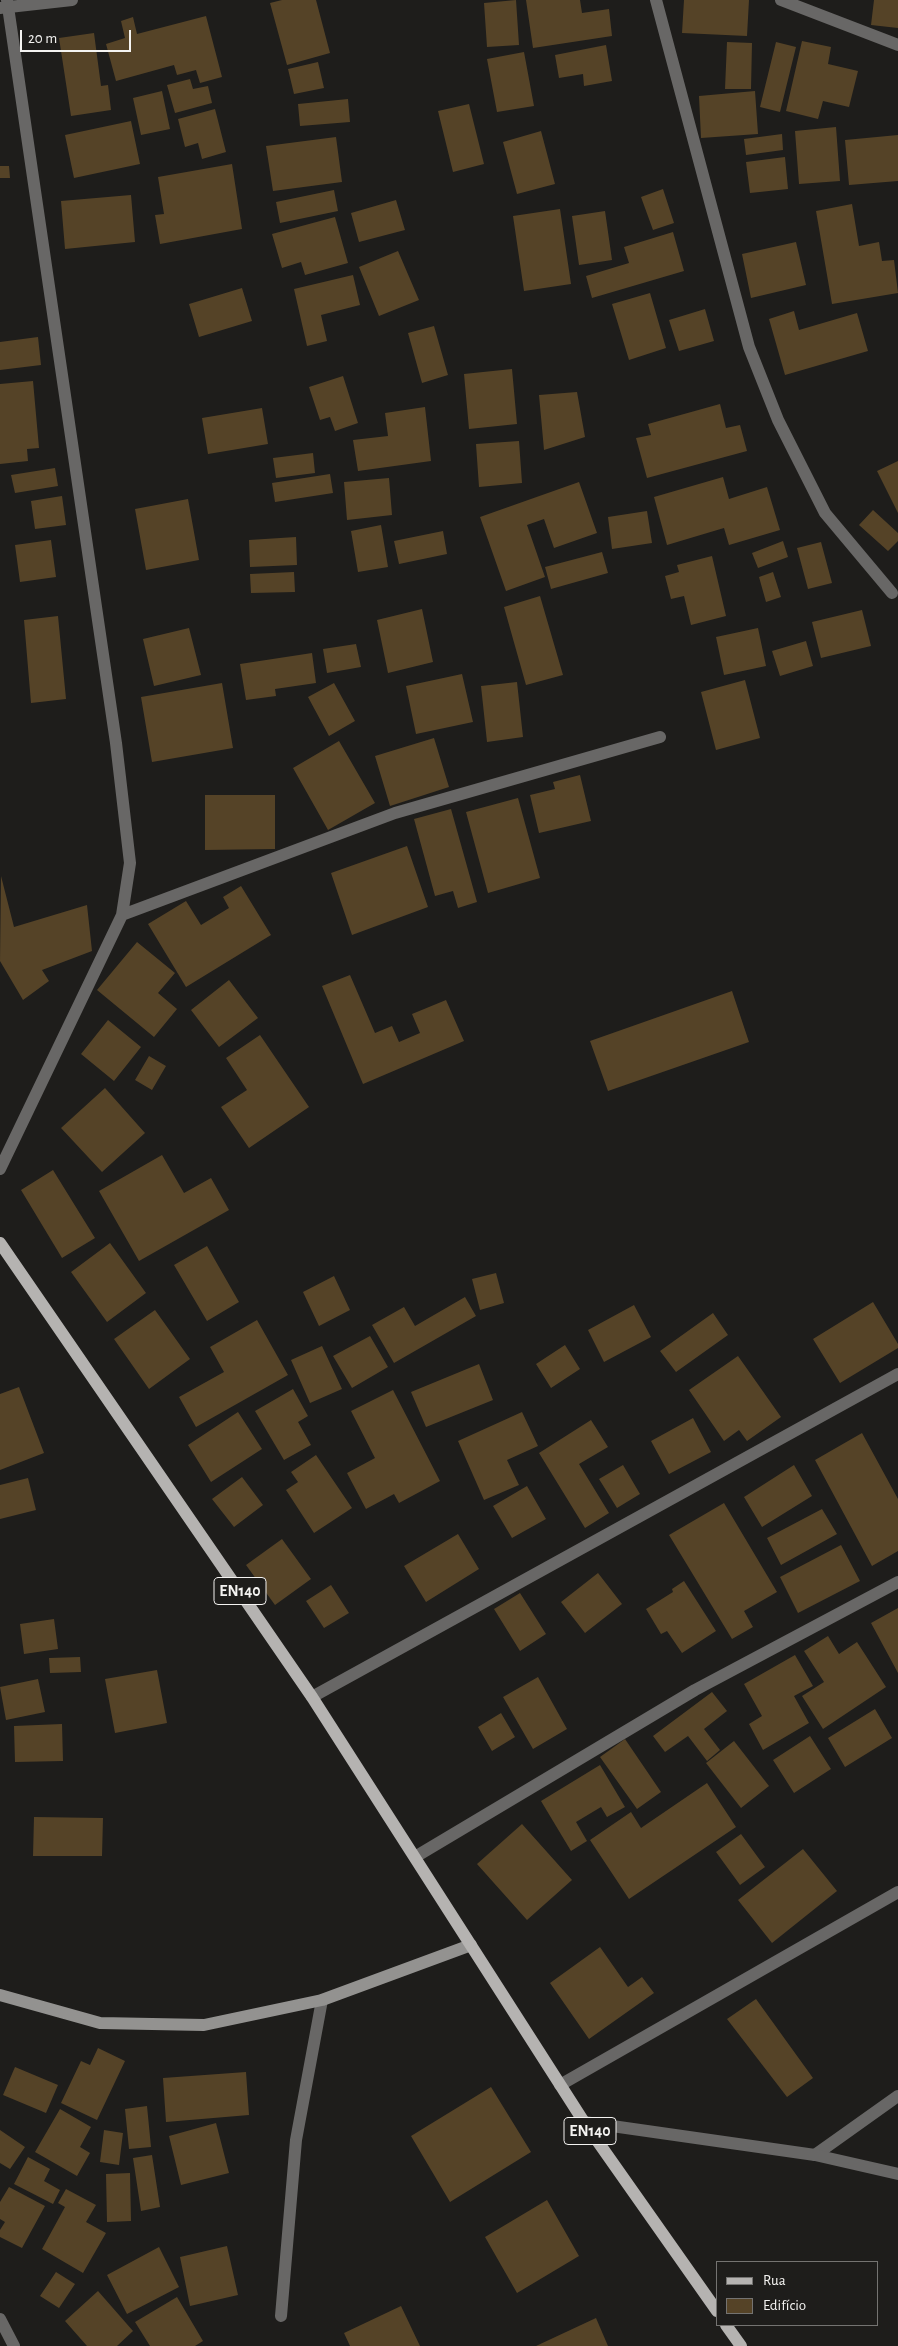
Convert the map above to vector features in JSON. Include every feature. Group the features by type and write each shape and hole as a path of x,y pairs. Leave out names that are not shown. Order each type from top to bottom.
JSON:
{"main road":[{"name":"EN140","path":"0,1243 312,1697 584,2122 716,2310"},
{"path":"0,1995 100,2022 204,2025 322,2000 471,1945"},
{"path":"727,2326 741,2346"}],"street":[{"path":"0,1169 122,915 130,863 116,743 5,5 72,0"},
{"path":"656,0 752,356 778,420 825,513 892,593"},
{"path":"781,0 898,45"},
{"path":"122,915 395,814 660,737"},
{"path":"312,1697 898,1374"},
{"path":"415,1857 695,1690 898,1582"},
{"path":"560,2085 898,1892"},
{"path":"281,2316 296,2140 322,2000"},
{"path":"815,2155 898,2096"},
{"path":"584,2122 815,2155 898,2174"},
{"path":"0,2319 14,2346"}],"building":[{"path":"282,0 316,0 330,53 287,65 270,3"},
{"path":"516,0 519,45 487,47 484,3"},
{"path":"526,0 580,0 582,13 609,9 612,36 533,48"},
{"path":"684,0 749,0 747,36 682,33"},
{"path":"874,0 898,0 898,28 871,25"},
{"path":"206,16 222,77 200,83 196,70 177,75 174,65 116,81 106,44 125,38 121,21 133,17 137,34"},
{"path":"94,33 101,86 108,85 111,110 71,116 59,38"},
{"path":"802,41 831,47 828,64 858,71 849,107 823,101 818,119 786,111"},
{"path":"727,42 752,43 751,89 725,89"},
{"path":"776,42 796,47 780,112 760,107"},
{"path":"606,45 612,81 584,86 583,74 559,78 555,55"},
{"path":"524,52 534,106 497,112 487,59"},
{"path":"318,62 324,88 294,94 288,69"},
{"path":"190,79 193,89 208,86 212,103 175,113 167,85"},
{"path":"162,91 170,129 141,135 133,98"},
{"path":"755,91 758,134 701,138 699,96"},
{"path":"348,99 350,122 300,126 298,104"},
{"path":"469,104 484,164 453,172 438,111"},
{"path":"215,109 226,152 202,159 198,143 185,147 178,119"},
{"path":"131,121 140,164 74,178 65,135"},
{"path":"836,127 840,181 799,184 795,131"},
{"path":"541,131 555,184 517,194 503,142"},
{"path":"782,134 783,150 746,155 744,139"},
{"path":"898,135 898,181 849,185 845,140"},
{"path":"336,137 342,182 273,191 266,146"},
{"path":"785,157 788,189 750,193 746,162"},
{"path":"232,164 242,229 160,244 155,215 164,214 158,177"},
{"path":"0,166 9,166 10,178 0,178"},
{"path":"663,189 674,223 653,230 641,197"},
{"path":"334,190 338,211 280,223 276,202"},
{"path":"131,195 135,242 65,249 61,201"},
{"path":"396,200 405,230 359,242 351,213"},
{"path":"852,204 859,246 879,242 882,261 894,260 898,293 832,304 816,211"},
{"path":"560,209 571,284 524,291 513,216"},
{"path":"605,211 612,260 579,265 572,216"},
{"path":"335,217 348,263 305,275 301,262 282,268 272,234"},
{"path":"673,232 684,271 592,298 586,276 629,263 624,247"},
{"path":"796,242 806,285 751,298 742,254"},
{"path":"398,251 419,300 379,316 359,267"},
{"path":"353,275 360,305 321,315 327,341 307,346 294,289"},
{"path":"242,288 252,321 199,337 189,304"},
{"path":"650,293 666,348 629,360 612,304"},
{"path":"705,309 714,341 679,351 669,320"},
{"path":"794,311 799,330 857,313 868,351 785,375 769,319"},
{"path":"434,326 448,375 422,383 408,333"},
{"path":"38,337 41,365 0,370 0,342"},
{"path":"512,369 517,424 469,429 464,374"},
{"path":"343,376 358,423 335,431 330,417 320,420 309,387"},
{"path":"33,381 39,448 27,449 28,461 0,464 0,384"},
{"path":"577,392 585,437 544,450 539,395"},
{"path":"720,404 726,428 740,425 747,451 647,478 636,438 651,435 648,424"},
{"path":"425,407 431,461 358,471 353,440 388,436 385,413"},
{"path":"262,408 268,444 208,454 202,418"},
{"path":"519,441 522,483 479,487 476,444"},
{"path":"313,453 315,473 276,478 273,458"},
{"path":"898,461 898,513 877,471"},
{"path":"55,468 58,486 15,493 11,475"},
{"path":"330,474 333,493 275,502 272,483"},
{"path":"723,477 729,499 767,487 780,530 729,545 724,528 667,545 654,497"},
{"path":"389,478 392,515 347,520 344,482"},
{"path":"579,482 597,533 554,548 544,519 527,525 545,577 506,591 480,517"},
{"path":"62,496 66,525 35,529 31,501"},
{"path":"188,499 199,560 146,570 135,509"},
{"path":"873,510 898,533 898,541 888,551 859,525"},
{"path":"647,511 652,543 612,549 608,517"},
{"path":"381,525 388,567 358,572 351,531"},
{"path":"443,531 447,554 399,564 394,541"},
{"path":"296,537 297,565 250,567 249,540"},
{"path":"51,540 56,577 20,582 15,545"},
{"path":"783,541 788,557 758,568 752,553"},
{"path":"821,542 832,583 808,589 797,548"},
{"path":"602,552 608,573 551,589 545,567"},
{"path":"712,556 726,616 691,625 684,596 671,599 665,576 679,572 677,565"},
{"path":"294,572 295,592 251,593 250,574"},
{"path":"773,572 781,597 766,602 759,577"},
{"path":"540,596 563,675 526,685 504,607"},
{"path":"422,609 433,662 388,673 377,620"},
{"path":"862,610 871,646 821,658 812,622"},
{"path":"58,616 66,699 31,703 24,620"},
{"path":"189,628 201,675 154,686 143,639"},
{"path":"758,628 766,666 724,675 716,637"},
{"path":"806,641 813,666 780,676 772,651"},
{"path":"356,644 361,667 327,673 323,649"},
{"path":"312,653 316,683 275,689 276,696 246,700 240,664"},
{"path":"462,674 473,722 416,734 406,686"},
{"path":"745,680 760,738 716,750 701,692"},
{"path":"517,682 523,737 487,742 481,686"},
{"path":"222,683 233,748 152,762 141,697"},
{"path":"334,683 355,721 329,736 308,697"},
{"path":"434,738 449,787 390,806 375,756"},
{"path":"339,741 375,803 328,830 293,768"},
{"path":"580,775 591,821 539,833 530,795 555,789 553,782"},
{"path":"205,795 275,795 275,849 205,850"},
{"path":"518,798 540,878 488,893 466,812"},
{"path":"451,809 477,902 458,908 453,891 435,896 414,819"},
{"path":"407,846 428,907 352,935 331,873"},
{"path":"1,876 14,927 87,905 92,951 42,970 49,981 23,1000 0,961"},
{"path":"241,886 271,935 186,987 148,924 186,901 201,925 229,908 223,897"},
{"path":"137,942 175,973 158,993 177,1009 154,1037 97,990"},
{"path":"350,975 375,1033 392,1026 399,1042 420,1033 412,1014 446,1000 464,1041 363,1084 322,986"},
{"path":"229,980 258,1018 219,1047 191,1010"},
{"path":"732,991 749,1042 608,1091 590,1041"},
{"path":"108,1020 141,1047 114,1081 81,1054"},
{"path":"260,1035 309,1107 249,1148 221,1107 247,1090 226,1058"},
{"path":"149,1056 166,1066 152,1090 135,1080"},
{"path":"105,1088 145,1133 102,1172 61,1128"},
{"path":"162,1155 184,1193 211,1178 229,1210 139,1261 99,1191"},
{"path":"53,1170 95,1238 62,1258 21,1190"},
{"path":"110,1243 146,1293 107,1322 71,1272"},
{"path":"207,1246 239,1302 207,1321 174,1265"},
{"path":"496,1273 504,1303 480,1310 472,1279"},
{"path":"334,1276 350,1310 319,1326 303,1292"},
{"path":"465,1297 476,1316 394,1363 372,1325 404,1307 415,1326"},
{"path":"873,1302 898,1344 898,1348 840,1383 813,1339"},
{"path":"634,1305 651,1337 604,1362 588,1330"},
{"path":"155,1310 190,1359 149,1389 114,1339"},
{"path":"713,1313 728,1335 676,1372 660,1351"},
{"path":"257,1320 288,1375 196,1427 179,1397 224,1372 210,1347"},
{"path":"370,1336 388,1367 352,1388 333,1356"},
{"path":"565,1345 580,1369 551,1388 536,1364"},
{"path":"322,1346 342,1389 310,1403 291,1360"},
{"path":"738,1356 781,1417 747,1441 739,1430 724,1441 689,1390"},
{"path":"479,1364 493,1400 426,1427 411,1392"},
{"path":"19,1387 44,1453 0,1470 0,1394"},
{"path":"293,1389 308,1416 298,1422 311,1445 284,1460 255,1411"},
{"path":"393,1390 440,1481 399,1503 394,1494 366,1509 347,1473 375,1458 351,1411"},
{"path":"238,1412 262,1449 211,1482 188,1445"},
{"path":"522,1412 538,1446 507,1460 519,1485 484,1500 458,1441"},
{"path":"693,1418 711,1452 669,1474 651,1441"},
{"path":"591,1420 608,1447 579,1464 609,1513 585,1528 539,1453"},
{"path":"862,1433 898,1499 898,1551 872,1566 815,1460"},
{"path":"316,1455 352,1508 314,1533 286,1490 298,1482 291,1472"},
{"path":"623,1465 640,1494 617,1508 599,1479"},
{"path":"794,1465 812,1496 762,1527 744,1497"},
{"path":"242,1477 263,1505 234,1527 212,1499"},
{"path":"28,1478 36,1510 0,1519 0,1485"},
{"path":"527,1486 546,1519 512,1538 493,1506"},
{"path":"724,1503 777,1592 744,1611 753,1627 732,1639 669,1535"},
{"path":"822,1509 837,1534 781,1565 767,1538"},
{"path":"458,1534 479,1569 426,1602 404,1566"},
{"path":"282,1539 311,1579 275,1605 246,1565"},
{"path":"841,1545 860,1581 798,1613 780,1577"},
{"path":"598,1573 622,1604 585,1633 561,1602"},
{"path":"684,1581 716,1631 682,1653 667,1631 661,1634 646,1609 673,1592 672,1589"},
{"path":"331,1585 349,1613 324,1628 306,1601"},
{"path":"520,1593 546,1634 520,1651 494,1609"},
{"path":"898,1608 898,1673 871,1623"},
{"path":"54,1619 58,1649 24,1654 20,1624"},
{"path":"828,1636 839,1654 857,1642 886,1687 823,1729 802,1696 824,1682 804,1651"},
{"path":"795,1655 813,1686 794,1696 809,1723 763,1750 749,1724 762,1716 744,1684"},
{"path":"80,1657 81,1672 50,1673 49,1658"},
{"path":"157,1670 167,1723 115,1733 105,1679"},
{"path":"538,1677 567,1729 533,1749 503,1697"},
{"path":"38,1679 45,1712 6,1720 0,1687"},
{"path":"712,1692 727,1711 704,1729 720,1750 707,1761 688,1736 665,1752 653,1736"},
{"path":"875,1709 892,1738 845,1767 828,1738"},
{"path":"501,1713 515,1737 492,1751 478,1727"},
{"path":"62,1724 63,1761 15,1762 14,1726"},
{"path":"810,1736 831,1769 794,1793 773,1760"},
{"path":"625,1739 661,1792 637,1809 600,1757"},
{"path":"734,1741 769,1786 741,1808 706,1763"},
{"path":"600,1765 625,1807 607,1817 601,1807 576,1822 587,1841 571,1851 541,1801"},
{"path":"707,1783 736,1827 629,1899 590,1840 631,1812 641,1828"},
{"path":"34,1817 103,1818 102,1856 33,1856"},
{"path":"522,1824 572,1880 527,1920 477,1864"},
{"path":"741,1834 765,1867 740,1885 716,1852"},
{"path":"803,1849 837,1891 772,1943 738,1900"},
{"path":"600,1947 628,1987 642,1977 654,1993 589,2039 550,1983"},
{"path":"756,1999 813,2078 787,2097 727,2019"},
{"path":"98,2048 125,2061 97,2120 61,2103 81,2061 90,2065"},
{"path":"15,2067 58,2085 46,2113 3,2095"},
{"path":"246,2072 249,2115 166,2122 163,2078"},
{"path":"491,2087 531,2152 450,2202 411,2136"},
{"path":"147,2106 151,2147 129,2149 125,2109"},
{"path":"60,2109 91,2127 80,2147 90,2153 77,2176 35,2152"},
{"path":"216,2123 229,2173 181,2185 169,2136"},
{"path":"0,2130 25,2147 10,2169 0,2163"},
{"path":"104,2130 123,2133 119,2165 100,2162"},
{"path":"152,2155 160,2207 141,2211 133,2158"},
{"path":"28,2157 50,2169 44,2181 60,2190 53,2204 14,2184"},
{"path":"130,2173 131,2221 107,2222 106,2174"},
{"path":"9,2187 45,2206 22,2248 0,2237 0,2230 5,2222 0,2219 0,2202"},
{"path":"66,2189 96,2205 86,2222 106,2233 83,2273 42,2249 65,2207 58,2203"},
{"path":"547,2200 579,2256 517,2293 485,2237"},
{"path":"227,2246 238,2295 190,2306 180,2257"},
{"path":"159,2247 179,2287 127,2314 107,2275"},
{"path":"56,2272 75,2284 59,2308 40,2296"},
{"path":"98,2291 133,2331 117,2346 87,2346 65,2321"},
{"path":"177,2297 203,2341 195,2346 150,2346 135,2322"},
{"path":"401,2306 420,2346 350,2346 344,2333"},
{"path":"596,2318 608,2346 536,2346"}]}
